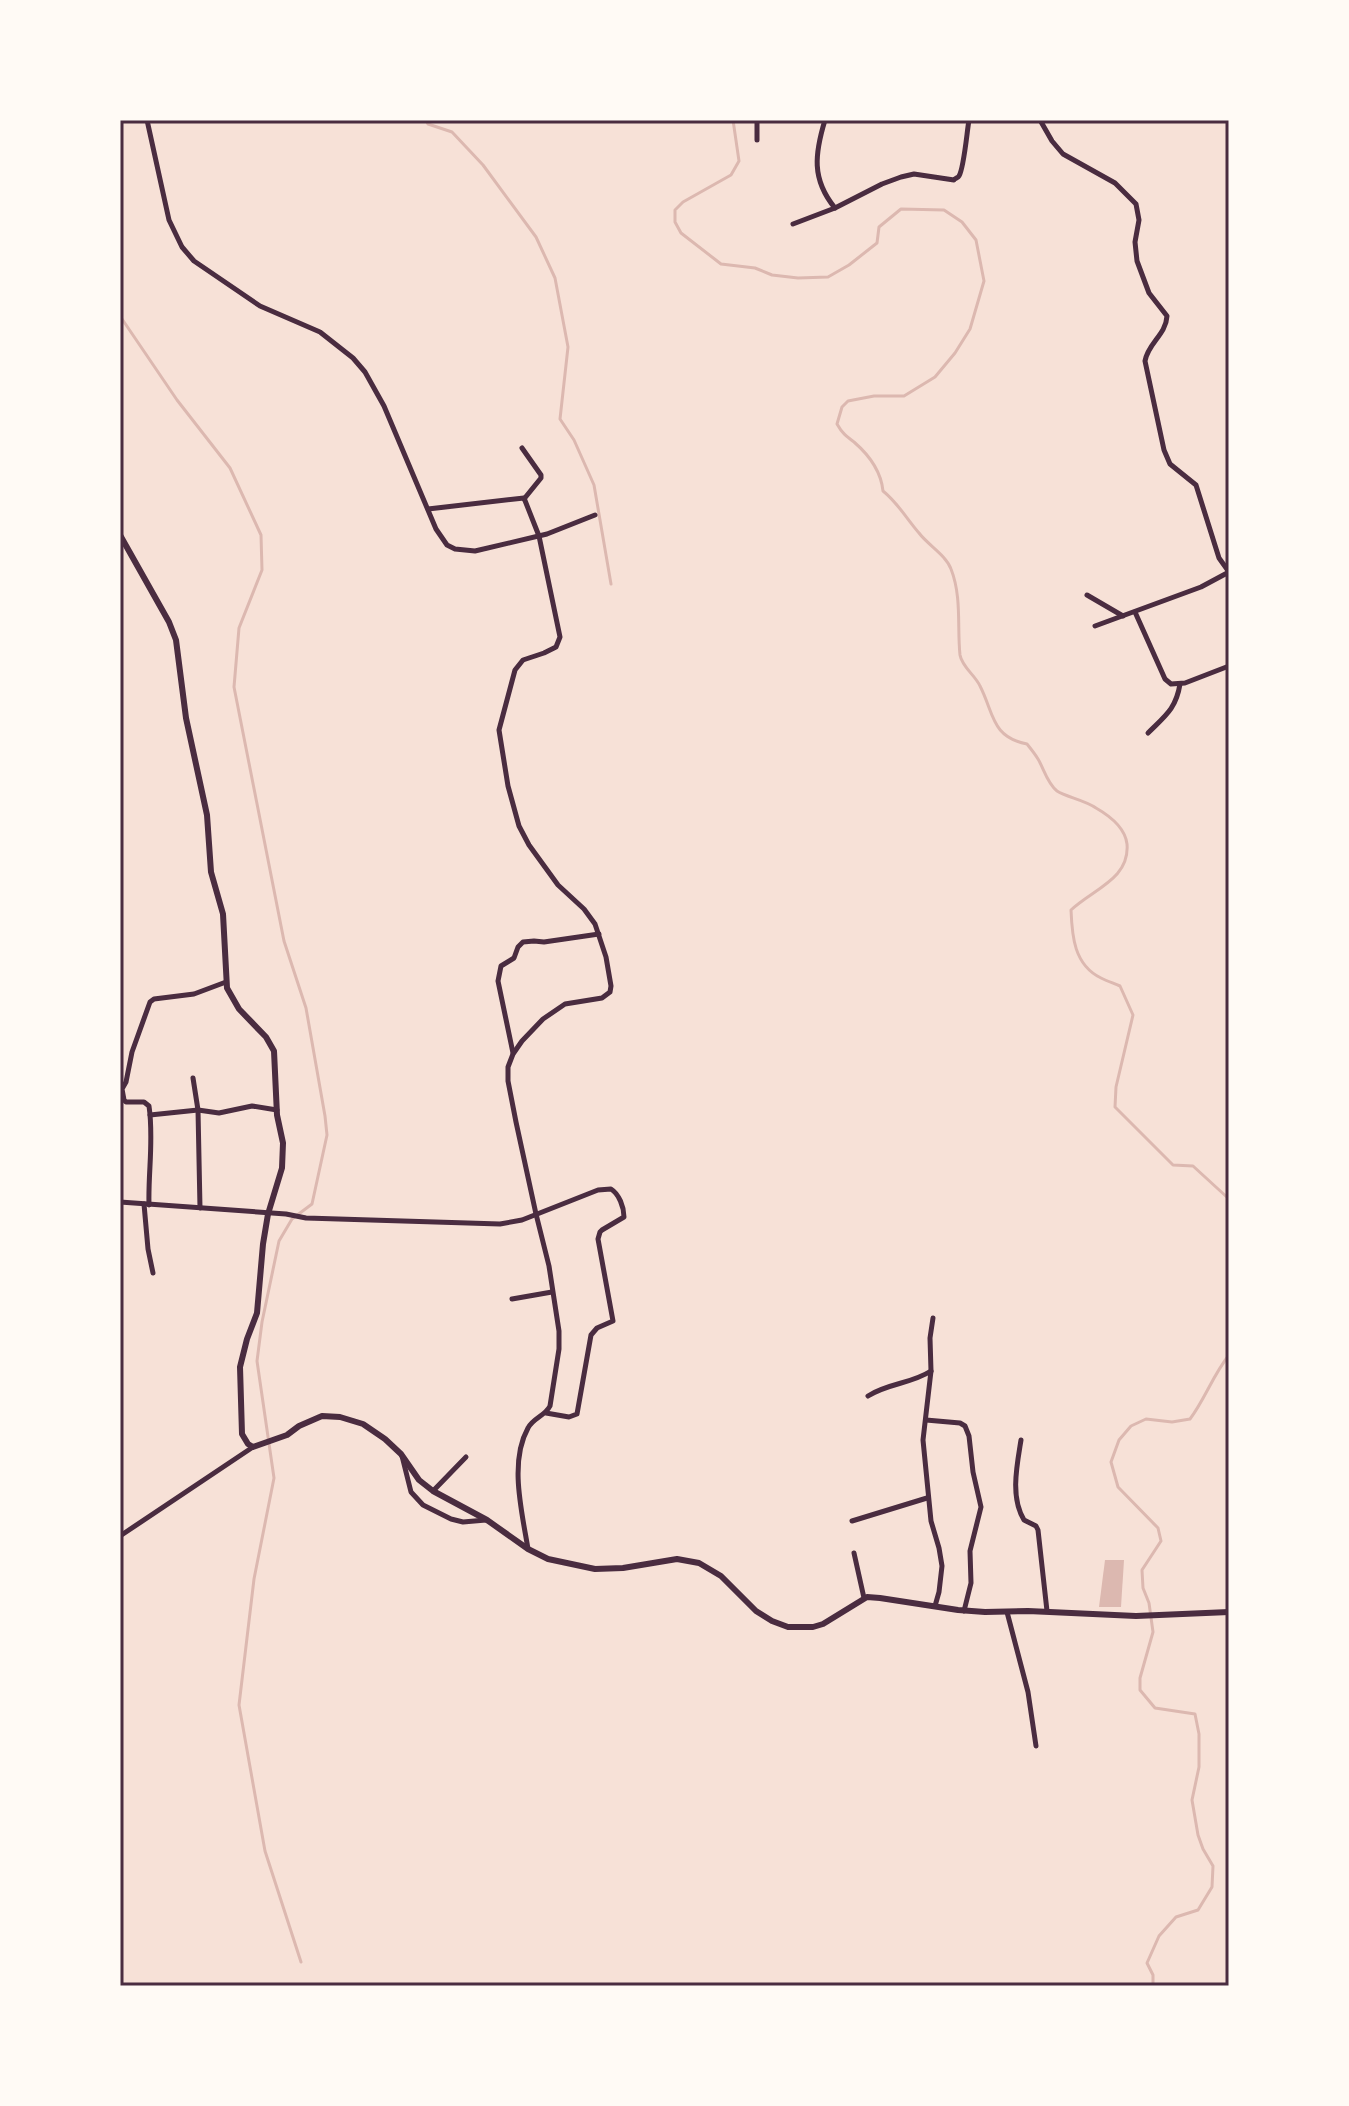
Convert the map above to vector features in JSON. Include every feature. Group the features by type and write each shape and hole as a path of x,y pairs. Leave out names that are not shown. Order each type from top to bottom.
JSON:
{"street":[{"path":"147,120 169,220 182,247 194,261 248,299 320,332 353,358 384,406 441,538 447,545 465,551 487,549 539,536 595,515"},
{"path":"757,120 757,140"},
{"path":"825,120 816,162 824,193 835,208"},
{"path":"793,224 901,177 914,174 954,180 960,175 969,120"},
{"path":"1040,120 1063,154 1115,183 1136,204 1139,220 1135,242 1137,261 1149,293 1167,316 1166,325 1148,350 1145,361 1164,450 1170,464 1196,485 1219,558 1229,572 1201,587 1095,626"},
{"path":"428,509 524,499 541,475 522,448"},
{"path":"524,499 539,536 560,637 556,647 523,660 515,670 499,730 512,807 529,845 558,885 595,924 611,986 610,992 602,998 579,1000 555,1009 522,1041 508,1067 508,1081 549,1266 560,1340 550,1406 526,1430 519,1460 521,1506 528,1549"},
{"path":"120,535 176,640 186,718 207,815 211,872 223,914 226,982 239,1009 272,1044 275,1059 277,1110 283,1143 282,1168 268,1214 257,1313 240,1367 242,1434 253,1447"},
{"path":"1087,595 1123,616"},
{"path":"1135,612 1165,679 1171,684 1180,684 1229,666"},
{"path":"1148,733 1171,711 1180,684"},
{"path":"513,1054 498,981 501,966 514,958 523,942 559,941 599,934"},
{"path":"153,1273 146,1237 150,1115 147,1103 126,1102 121,1089 126,1082 132,1052 150,1002 194,994 226,982"},
{"path":"193,1078 198,1110 200,1208"},
{"path":"150,1115 198,1110 219,1113 252,1106 277,1110"},
{"path":"120,1202 306,1218 500,1224 522,1220 598,1190 611,1189 617,1194 624,1214 621,1220 608,1225 599,1235 613,1321 597,1328 591,1335 579,1412 572,1417 545,1413"},
{"path":"512,1299 552,1292"},
{"path":"933,1318 923,1440 928,1498 942,1566 935,1607"},
{"path":"868,1396 879,1389 913,1381 931,1371"},
{"path":"120,1536 253,1447 287,1435 312,1419 332,1416 363,1424 401,1454 419,1480 433,1491 487,1520 548,1559 595,1569 623,1568 666,1559 699,1563 721,1576 756,1611 788,1627 823,1624 864,1598 964,1611 1047,1611 1136,1616 1229,1612"},
{"path":"926,1420 960,1423 965,1426 969,1436 981,1507 970,1551 971,1583 964,1611"},
{"path":"1021,1440 1016,1480 1019,1509 1024,1520 1038,1530 1047,1611"},
{"path":"401,1454 411,1492 423,1505 463,1522 487,1520"},
{"path":"433,1491 466,1457"},
{"path":"852,1521 928,1498"},
{"path":"854,1553 864,1598"},
{"path":"1007,1612 1028,1692 1036,1746"}],"shaded area":[{"path":"1105,1560 1124,1560 1121,1607 1099,1607"}],"waterway":[{"path":"426,120 428,124 452,132 483,165 536,237 555,278 568,347 560,419 574,440 594,485 611,584"},
{"path":"733,120 739,161 731,175 683,202 675,210 675,222 681,233 721,264 755,268 772,275 828,277 877,243 879,227 901,209 944,210 962,222 976,240 984,281 970,329 955,353 935,377 904,396 874,396 848,401 842,407 837,424 873,464 883,491 949,564 957,590 961,659 980,686 1000,730 1015,741 1027,744 1057,791 1101,811 1123,832 1127,844 1123,866 1108,882 1071,910 1074,940 1080,958 1092,972 1120,986 1133,1015 1116,1087 1115,1107 1173,1165 1193,1166 1229,1199"},
{"path":"120,316 177,400 230,468 261,535 262,570 239,628 234,687 284,941 306,1008 325,1116 327,1135 312,1204 292,1219 279,1241 262,1322 257,1361 274,1478 254,1579 239,1705 265,1851 301,1962"},
{"path":"1153,1986 1153,1975 1147,1963 1159,1936 1176,1917 1198,1910 1212,1887 1213,1866 1198,1835 1192,1800 1199,1767 1199,1734 1195,1714 1155,1708 1140,1690 1140,1678 1153,1632 1142,1570 1161,1541 1158,1528 1118,1487 1111,1462 1119,1440 1131,1426 1146,1419 1172,1422 1190,1419 1229,1355"}]}
